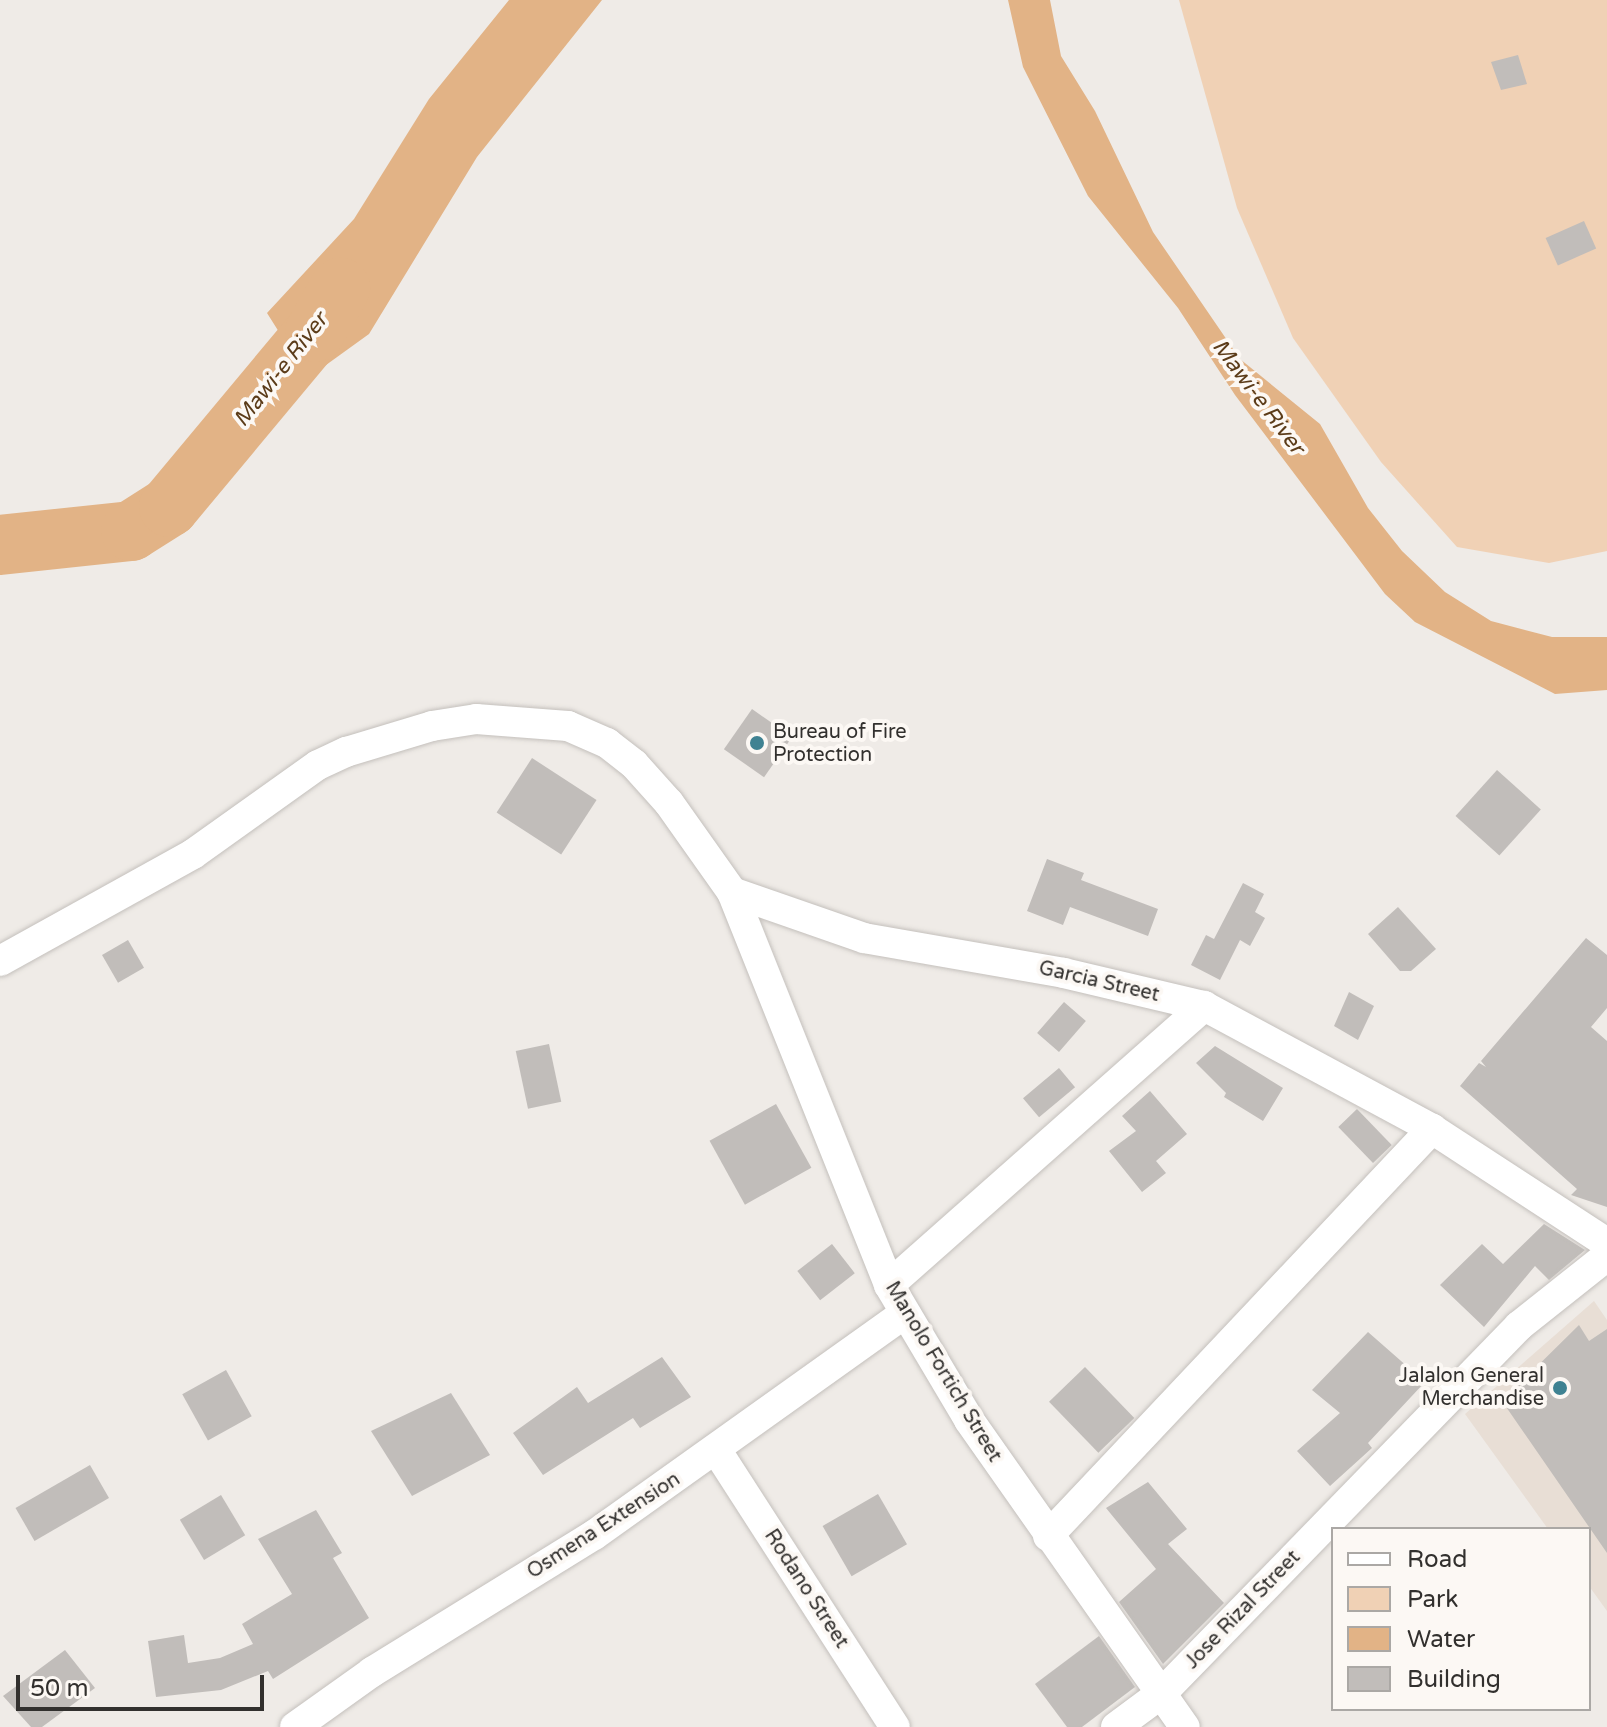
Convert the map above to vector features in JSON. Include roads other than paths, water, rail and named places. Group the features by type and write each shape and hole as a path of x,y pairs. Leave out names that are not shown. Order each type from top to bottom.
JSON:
{"street":[{"path":"0,961 193,854 318,765 376,740 432,726 499,719 568,726 607,743 669,803 732,892"},
{"name":"Garcia Street","path":"732,892 864,938 1064,973 1204,1006 1432,1129 1607,1243"},
{"name":"Manolo Fortich Street","path":"732,892 889,1285 969,1420 1185,1727"},
{"path":"889,1285 1204,1006"},
{"path":"1048,1536 1432,1129"},
{"name":"Jose Rizal Street","path":"1116,1727 1162,1693 1519,1326 1607,1256"},
{"name":"Osmena Extension","path":"295,1727 717,1451 905,1313"},
{"name":"Rodano Street","path":"717,1451 895,1727"}],"water":[{"path":"509,0 602,0 477,157 369,334 308,378 267,313 354,219 429,99"},
{"path":"1008,0 1050,0 1061,56 1095,111 1153,232 1240,359 1320,424 1368,508 1402,551 1445,592 1491,621 1552,637 1607,637 1607,690 1555,694 1415,622 1385,594 1235,395 1178,308 1088,196 1023,67"}],"waterway":[{"name":"Mawi-e River","path":"0,545 131,531 169,507 315,332 340,288"}],"place":[{"name":"Bureau of Fire Protection","path":"757,743"},
{"name":"Jalalon General Merchandise","path":"1560,1388"}]}
